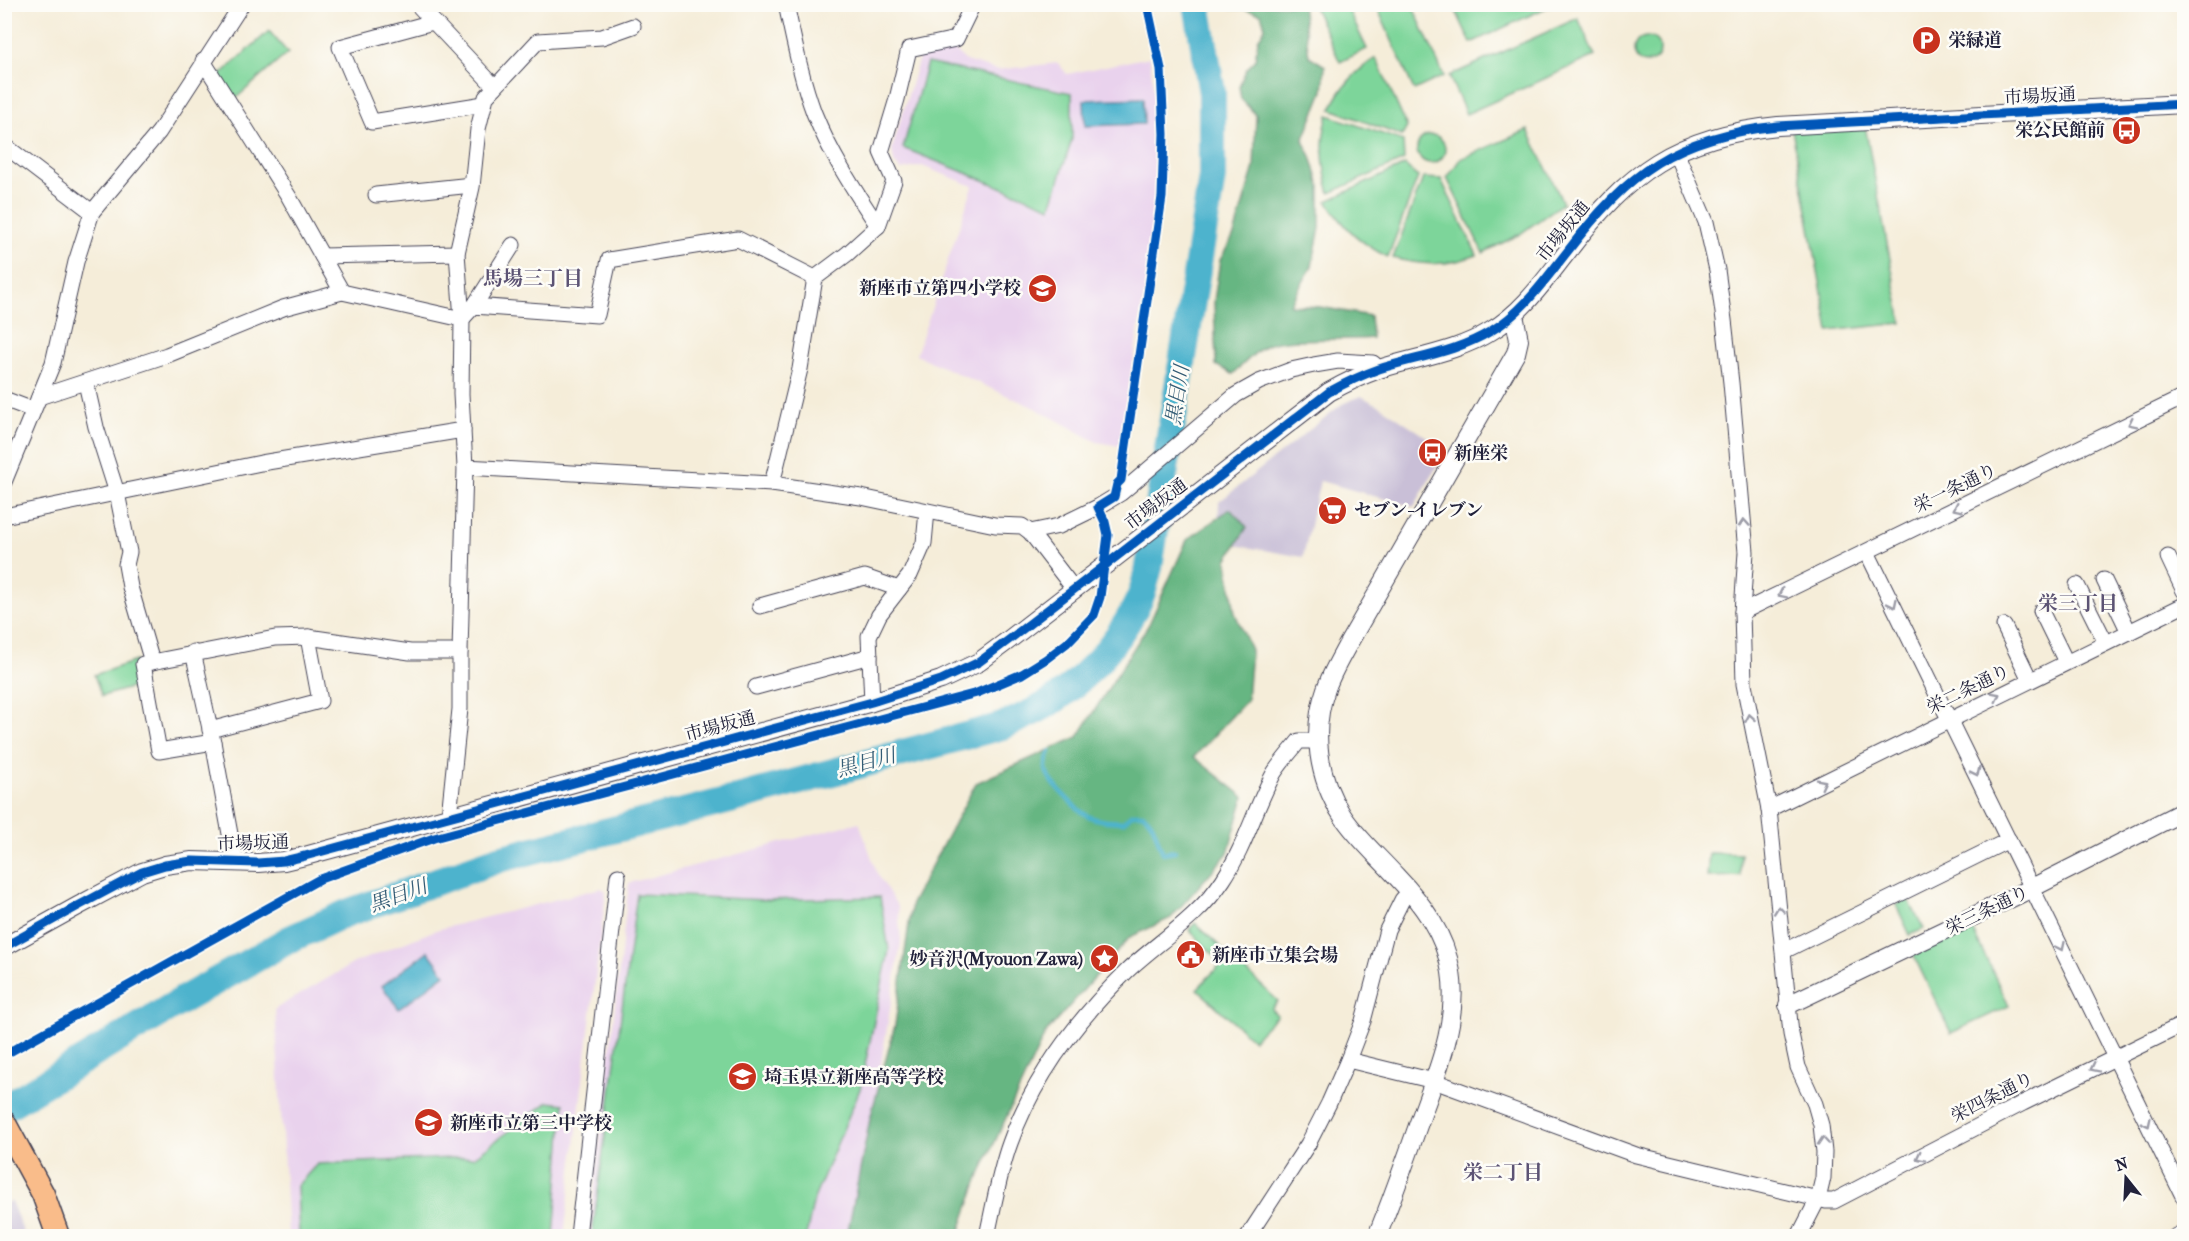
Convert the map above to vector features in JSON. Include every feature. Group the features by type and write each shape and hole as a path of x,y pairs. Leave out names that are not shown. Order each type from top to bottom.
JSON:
{"main road":[{"path":"4,1122 43,1194 58,1236"}],"street":[{"path":"4,482 53,363 76,262 92,212 159,132 242,4"},
{"path":"417,4 495,87"},
{"path":"786,4 802,78 815,114 844,174 878,226"},
{"path":"772,484 800,369 815,278 847,254 878,226 894,181 881,152 909,49 956,39 973,4"},
{"path":"433,22 340,47 372,122 484,104"},
{"path":"449,816 460,709 459,652 465,467 461,394 462,319 457,253 472,184 478,129 486,97 538,41 602,38 633,26"},
{"path":"203,61 290,197 342,292"},
{"name":"市場坂通","path":"4,947 142,872 165,865 192,861 258,863 284,861 872,702 941,680 979,662 1329,392 1378,369 1465,344 1491,331 1514,315 1529,300 1615,195 1634,178 1691,145 1724,134 1778,126 2184,104"},
{"path":"4,145 92,212"},
{"path":"1676,152 1702,211 1717,270 1731,383 1746,552 1742,612 1744,684 1769,809 1791,1034 1798,1067 1815,1104 1821,1125 1824,1166 1818,1199 1799,1236"},
{"path":"376,195 472,184"},
{"path":"474,306 597,315 609,260 738,239 815,278"},
{"path":"462,319 474,306 513,245"},
{"path":"322,256 457,253"},
{"path":"4,399 36,404 283,308 342,292 462,319"},
{"path":"1377,1236 1397,1187 1443,1056 1453,989 1451,972 1440,935 1410,891 1343,817 1329,792 1322,772 1318,741 1319,715 1335,667 1516,353 1519,340 1514,315"},
{"path":"1030,532 1059,526 1121,493 1236,395 1259,382 1291,370 1338,361 1373,363 1378,369"},
{"path":"86,383 96,427 117,493 129,552 126,565 130,587 152,662"},
{"name":"栄一条通り","path":"1742,612 2184,397"},
{"path":"4,516 261,463 463,430"},
{"path":"465,467 772,484 861,497 995,525 1022,526 1030,532 1074,589"},
{"path":"872,702 869,636 879,615 910,574 924,543 927,511"},
{"path":"1867,552 2184,1198"},
{"path":"2168,557 2184,591"},
{"path":"760,606 864,577 899,589"},
{"path":"2104,580 2129,632"},
{"path":"2077,585 2106,643"},
{"name":"栄二条通り","path":"1769,809 2184,605"},
{"path":"2041,611 2066,662"},
{"path":"2004,626 2030,680"},
{"path":"308,637 320,701 159,751 143,664 193,652 275,638 308,637 410,652 459,652"},
{"path":"193,652 212,736 235,861"},
{"path":"756,687 870,656"},
{"path":"987,1236 1010,1142 1054,1056 1119,980 1189,919 1208,899 1223,880 1243,843 1275,772 1299,741 1318,741"},
{"name":"栄三条通り","path":"1788,1005 2033,888 2184,811"},
{"path":"1784,951 2009,840"},
{"path":"578,1236 618,876"},
{"path":"1248,1236 1308,1144 1348,1060 1363,1021 1387,930 1402,900 1410,891"},
{"name":"栄四条通り","path":"1818,1199 1834,1201 2184,1024"},
{"path":"1348,1060 1434,1081 1636,1155 1818,1199"},
{"path":"2176,1236 2184,1232"}],"shaded area":[{"name":"新座市立第四小学校","path":"952,48 966,61 996,70 1058,63 1067,74 1150,57 1154,96 1156,220 1120,446 1097,442 1035,408 916,355 973,186 922,166 901,170 894,163 892,149 919,58"},
{"path":"1361,396 1385,409 1446,450 1414,507 1320,481 1303,557 1217,542 1219,502 1342,404"},
{"name":"埼玉県立新座高等学校","path":"859,822 877,873 898,907 901,942 851,1236 589,1236 629,883"},
{"name":"新座市立第三中学校","path":"601,888 606,891 564,1236 288,1236 275,1009 354,963 436,930"},
{"path":"11,1201 25,1236 5,1236 5,1204"}],"green space":[{"path":"1227,5 1302,5 1309,56 1325,66 1323,91 1303,141 1311,156 1320,186 1320,228 1312,266 1290,305 1320,307 1370,316 1372,338 1273,343 1256,352 1233,374 1216,365 1214,301 1220,260 1234,235 1254,167 1256,115 1241,99 1239,86 1246,70 1255,60 1258,40 1265,27 1261,14 1244,9 1230,9"},
{"path":"1313,5 1346,5 1367,49 1340,62"},
{"path":"1376,5 1412,5 1444,76 1414,90"},
{"path":"1453,5 1552,5 1471,43"},
{"path":"1578,18 1595,56 1466,114 1449,76"},
{"path":"269,31 288,53 235,99 217,78"},
{"path":"1647,37 1656,41 1660,50 1656,59 1647,63 1638,59 1634,50 1638,41"},
{"path":"1376,58 1407,127 1402,136 1331,109 1349,80"},
{"path":"927,63 1072,93 1072,139 1051,207 903,148"},
{"path":"1328,115 1403,141 1404,160 1330,193 1323,154"},
{"path":"1865,126 1902,323 1829,331 1792,130"},
{"path":"1528,130 1563,203 1520,234 1483,253 1447,178 1460,159"},
{"path":"1431,135 1441,139 1445,149 1441,159 1431,163 1421,159 1417,149 1421,139"},
{"path":"1405,165 1418,177 1388,257 1353,234 1327,201"},
{"path":"1423,178 1441,179 1477,255 1435,264 1393,258"},
{"path":"1230,509 1247,527 1227,560 1235,613 1251,650 1247,700 1194,757 1244,797 1228,853 1171,918 1130,937 1045,1034 980,1174 958,1236 847,1236 870,1119 895,1025 912,902 976,783 1078,737 1149,624 1187,540"},
{"path":"136,661 141,685 102,696 94,675"},
{"path":"1709,853 1741,854 1740,876 1707,877"},
{"name":"埼玉県立新座高等学校","path":"637,894 765,900 880,897 889,950 860,1089 814,1199 806,1236 592,1236"},
{"path":"1908,899 1924,929 1910,935 1896,905"},
{"path":"1195,923 1278,1001 1271,1009 1277,1015 1253,1040 1197,989 1222,963 1189,930"},
{"path":"1971,927 2009,1006 1951,1033 1913,954"},
{"path":"548,1102 564,1104 554,1236 299,1236 297,1186 317,1164 474,1157"}],"water":[{"path":"1143,98 1144,124 1085,126 1084,100"},
{"path":"428,951 445,974 399,1009 382,986"}],"waterway":[{"name":"黒目川","path":"4,1108 186,998 290,939 347,913 499,859 734,799 1002,726 1046,705 1080,679 1110,647 1127,623 1140,598 1149,567 1212,177 1212,93 1197,4"},
{"path":"1031,714 1034,722"},
{"path":"1050,751 1046,764 1048,774 1079,810 1090,817 1106,821 1123,822 1132,814 1143,814 1153,827 1163,853 1175,851"}],"cycle path":[{"path":"4,1055 320,879 434,838 977,693 1022,674 1067,643 1094,615 1100,597 1108,535 1098,507 1114,497 1117,484 1121,480 1162,197 1164,134 1161,69 1147,4"},
{"path":"4,947 142,872 165,865 192,861 258,863 284,861 305,856 872,702 941,680 979,662 1329,392 1379,369 1464,344 1503,323 1532,295 1611,200 1657,163 1682,149 1742,131 1778,126 2184,104"}],"place":[{"name":"栄緑道","path":"1927,40"},
{"name":"栄公民館前","path":"2126,130"},
{"name":"新座市立第四小学校","path":"1042,288"},
{"name":"新座栄","path":"1433,453"},
{"name":"セブン-イレブン","path":"1333,510"},
{"name":"新座市立集会場","path":"1191,955"},
{"name":"妙音沢(Myouon Zawa)","path":"1104,959"},
{"name":"埼玉県立新座高等学校","path":"743,1077"},
{"name":"新座市立第三中学校","path":"429,1123"}],"district":[{"name":"馬場三丁目","path":"533,278"},
{"name":"栄三丁目","path":"2078,603"},
{"name":"栄二丁目","path":"1503,1172"}]}
